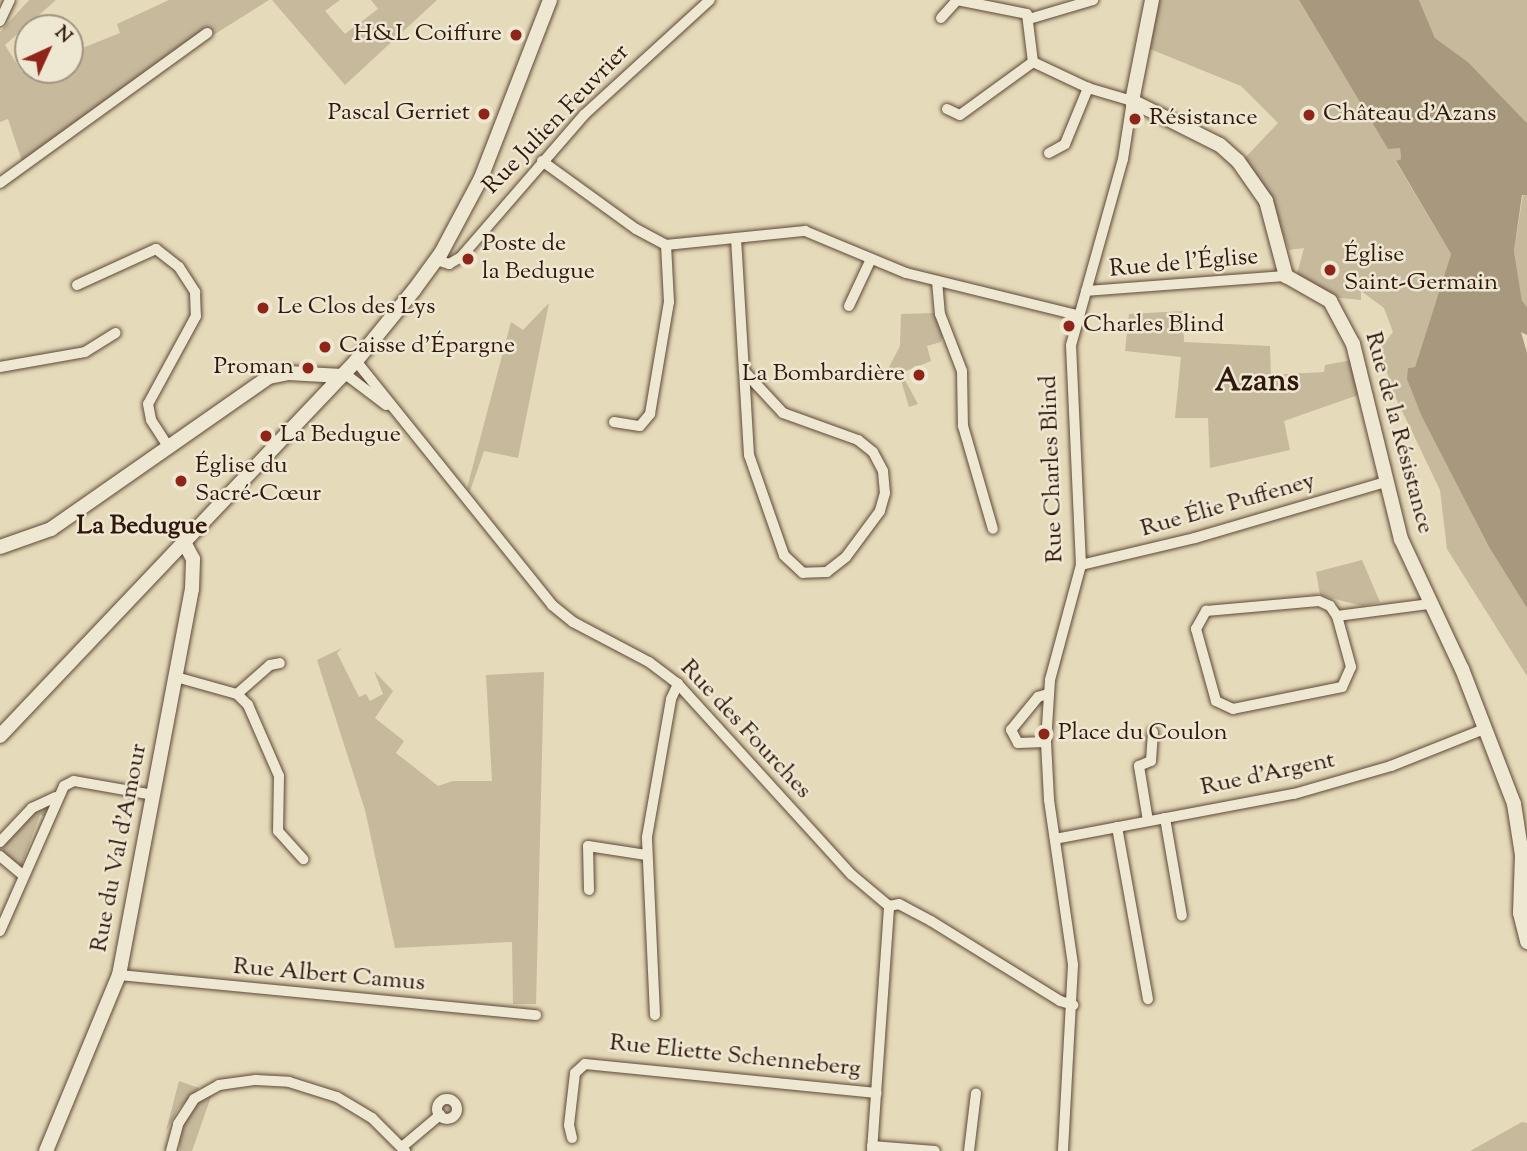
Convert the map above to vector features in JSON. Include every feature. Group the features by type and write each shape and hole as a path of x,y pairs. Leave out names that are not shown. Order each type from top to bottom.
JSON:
{"street":[{"path":"0,22 10,0"},
{"path":"0,736 356,361 436,260 481,178 550,0"},
{"name":"Rue Julien Feuvrier","path":"436,260 449,264 457,260 596,103 710,0"},
{"path":"941,18 957,0 1021,12 1029,19 1033,62"},
{"path":"1029,19 1093,0"},
{"name":"Rue Charles Blind","path":"1063,1151 1073,1005 1072,947 1055,839 1045,742 1048,694 1081,565 1071,345 1077,315 1123,159 1152,0"},
{"path":"0,183 206,33"},
{"path":"1033,62 1088,88 1132,101 1220,145 1238,161 1266,201 1286,276"},
{"path":"947,109 960,115 1033,62"},
{"path":"1049,153 1065,144 1088,88"},
{"path":"542,161 636,229 666,245 805,231 872,260 937,281 1077,315"},
{"path":"736,238 744,372 749,455 784,555 803,573 827,572 846,556 880,511 885,483 879,461 858,440 783,413 744,372"},
{"path":"614,422 640,426 650,414 669,302 666,245"},
{"path":"77,285 156,249 174,262 195,292 196,316 148,404 151,420 169,447"},
{"path":"849,306 872,260"},
{"name":"Rue de l'Église","path":"1086,291 1286,276"},
{"name":"Rue de la Résistance","path":"1286,276 1330,301 1347,330 1401,539 1484,729 1518,821 1520,913 1527,942"},
{"path":"937,281 940,314 960,359 963,426 993,529"},
{"path":"0,367 85,352 116,332"},
{"name":"Rue des Fourches","path":"356,361 391,409 552,605 573,622 649,662 678,684 821,844 889,906 898,905 931,920 1060,1002 1073,1005"},
{"path":"0,547 51,529 270,377 288,373 343,374"},
{"name":"Rue des Fourches","path":"343,374 391,409"},
{"name":"Rue Élie Puffeney","path":"1081,565 1195,538 1385,482"},
{"name":"Rue du Val d'Amour","path":"46,1151 118,975 194,576 191,552 185,544"},
{"path":"1319,601 1330,606 1337,616 1351,667 1342,687 1233,709 1216,701 1196,629 1206,611 1319,601"},
{"path":"1337,616 1430,604"},
{"path":"237,694 271,665 280,663"},
{"path":"176,677 237,694 253,712 279,776 278,831 303,859"},
{"path":"655,1015 646,855 659,760 678,684"},
{"path":"1045,742 1018,743 1011,730 1038,697 1048,694"},
{"name":"Rue d'Argent","path":"1055,839 1339,782 1484,729"},
{"path":"1148,821 1139,766 1150,761 1153,732"},
{"path":"0,842 32,808 56,797 74,781 153,795"},
{"path":"0,931 56,797"},
{"path":"1164,818 1182,916"},
{"path":"1117,827 1148,999"},
{"path":"589,890 588,846 646,855"},
{"path":"0,856 23,875"},
{"path":"889,906 872,1148 935,1151"},
{"name":"Rue Albert Camus","path":"118,975 536,1015"},
{"name":"Rue Eliette Schenneberg","path":"572,1139 569,1125 575,1073 585,1064 877,1093"},
{"path":"171,1151 178,1124 194,1098 219,1085 256,1080 289,1082 337,1097 372,1118 403,1149 440,1115"},
{"path":"969,1151 975,1093"}],"shaded area":[{"path":"29,0 56,0 40,14 16,14"},
{"path":"169,0 269,0 191,49 170,56 22,161 8,119 0,122 0,32 14,17 14,37 5,45 14,59 14,84 84,84 84,47 120,33 117,24"},
{"path":"272,0 340,0 325,11 345,34 378,9 371,0 437,0 345,85"},
{"path":"1158,0 1299,0 1388,148 1400,148 1401,159 1396,162 1451,254 1415,367 1408,368 1422,417 1489,547 1527,608 1527,676 1447,549 1440,490 1393,392 1380,349 1393,332 1384,308 1361,291 1361,300 1331,297 1301,280 1297,274 1304,248 1289,250 1266,190 1244,159 1278,123 1241,86 1150,49"},
{"path":"1299,0 1419,0 1435,38 1468,62 1527,123 1527,195 1522,195 1514,251 1522,301 1527,307 1527,335 1521,332 1527,353 1527,608 1489,547 1422,417 1407,379 1408,368 1415,367 1451,254 1396,161 1401,159 1400,148 1388,149"},
{"path":"1419,0 1527,0 1527,123 1468,62 1435,38"},
{"path":"1523,195 1527,195 1527,307 1522,302 1514,251"},
{"path":"549,303 518,458 484,451 470,491 467,488 511,322 523,330"},
{"path":"1183,311 1184,342 1270,346 1271,375 1324,372 1325,365 1352,360 1361,394 1284,421 1290,450 1210,468 1208,418 1175,418 1181,357 1125,351 1129,314"},
{"path":"936,313 943,334 941,342 927,346 931,361 901,373 918,404 909,407 897,367 887,371 900,346 901,314"},
{"path":"1362,560 1380,602 1362,606 1320,595 1316,572"},
{"path":"342,648 337,653 359,697 366,694 370,701 383,694 374,671 393,691 375,718 404,741 396,753 438,786 453,781 492,781 486,675 544,672 536,1004 513,1004 512,942 395,948 365,810 317,660"},
{"path":"50,802 44,816 40,815 20,869 3,855 2,846 34,809"},
{"path":"179,1081 199,1088 178,1109 166,1131"},
{"path":"212,1094 192,1151 180,1151 179,1136 186,1116 195,1104"},
{"path":"1522,1122 1527,1123 1527,1151 1470,1151"}],"place":[{"name":"H&L Coiffure","path":"516,35"},
{"name":"Pascal Gerriet","path":"484,114"},
{"name":"Château d'Azans","path":"1309,115"},
{"name":"Résistance","path":"1135,119"},
{"name":"Poste de la Bedugue","path":"468,259"},
{"name":"Église Saint-Germain","path":"1330,270"},
{"name":"Le Clos des Lys","path":"263,308"},
{"name":"Charles Blind","path":"1069,326"},
{"name":"Caisse d'Épargne","path":"325,347"},
{"name":"Proman","path":"308,368"},
{"name":"La Bombardière","path":"919,375"},
{"name":"La Bedugue","path":"266,436"},
{"name":"Église du Sacré-Cœur","path":"181,481"},
{"name":"Place du Coulon","path":"1044,734"}],"district":[{"name":"Azans","path":"1257,382"},
{"name":"La Bedugue","path":"142,527"}]}
